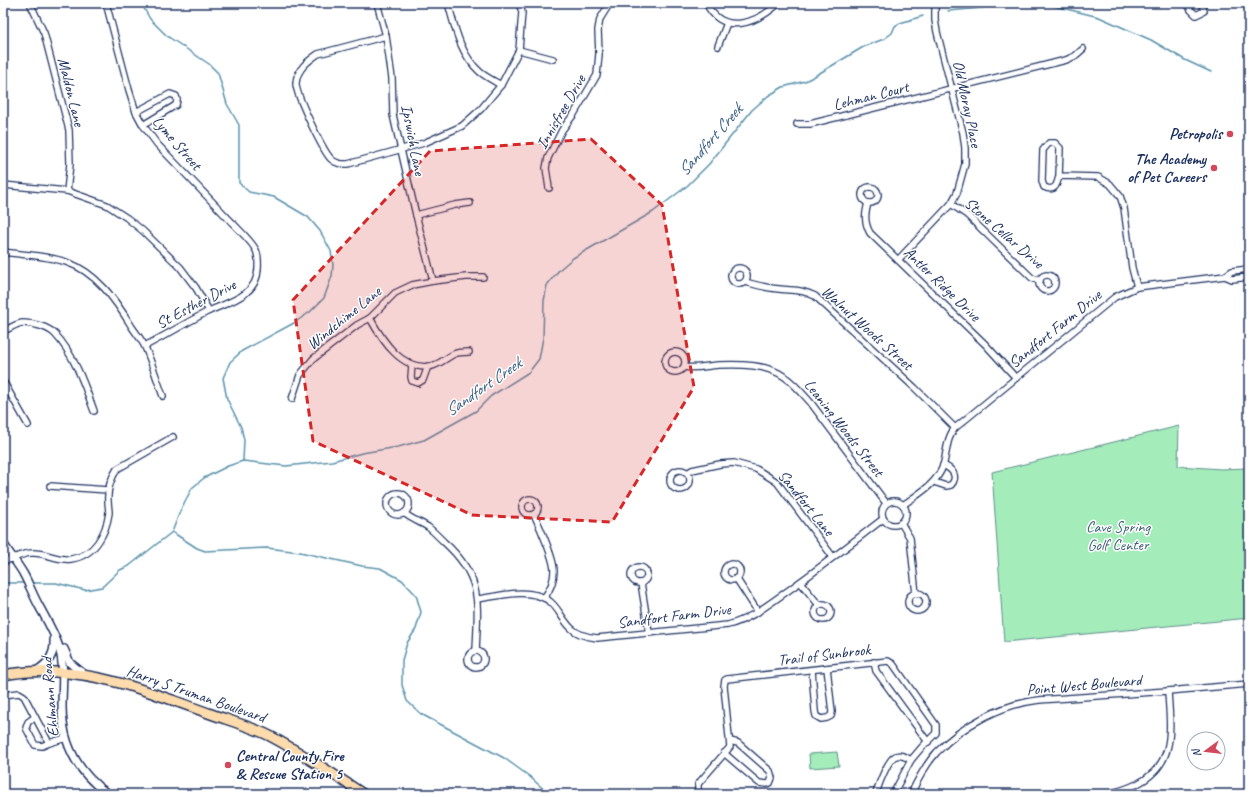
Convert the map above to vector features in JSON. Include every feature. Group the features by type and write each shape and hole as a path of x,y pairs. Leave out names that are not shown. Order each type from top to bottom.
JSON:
{"main road":[{"name":"Harry S Truman Boulevard","path":"3,675 36,671 85,674 167,698 269,735 363,794"}],"street":[{"name":"Maldon Lane","path":"30,3 44,33 69,130 70,164 67,191"},
{"name":"Lyme Street","path":"106,3 129,90 136,112 143,125 157,144 245,236 255,248 259,257"},
{"name":"Ipswich Lane","path":"377,3 386,36 392,78 393,115 433,281"},
{"path":"448,3 457,38 467,57 481,72 501,85"},
{"path":"386,36 318,54 308,60 301,69 296,83 296,90 324,150 332,160 338,164 348,164 424,143 462,126 481,109 501,85 519,50 522,12 519,3"},
{"name":"Innisfree Drive","path":"549,188 546,168 552,148 597,75 599,25 600,19 609,3"},
{"path":"706,3 714,14 727,23 742,24 768,13 779,3"},
{"name":"Old Moray Place","path":"898,260 951,204 962,180 965,164 965,148 937,32 935,20 936,3"},
{"path":"1187,3 1196,15 1204,11 1204,5 1202,3"},
{"path":"718,46 727,23"},
{"name":"Lehman Court","path":"797,124 810,124 1066,60 1075,56 1083,49"},
{"path":"519,50 553,59"},
{"path":"136,112 170,94 176,96 176,105 143,125"},
{"path":"1049,143 1055,143 1060,148 1059,176 1057,186 1054,188 1046,188 1042,186 1043,150 1049,143"},
{"path":"1059,176 1098,176 1110,184 1120,196 1124,208 1132,268 1137,287"},
{"path":"3,186 67,191 107,206 127,218 143,231 180,267 196,288 209,311"},
{"path":"416,215 455,205 470,203"},
{"name":"Antler Ridge Drive","path":"868,203 865,214 867,228 870,233 981,339 1016,378"},
{"name":"Stone Cellar Drive","path":"951,204 967,214 1032,278 1040,281"},
{"path":"3,252 52,258 79,268 94,278 105,289 124,314 145,346 163,396"},
{"name":"St Esther Drive","path":"145,346 209,311 229,303 248,292 258,275 259,257"},
{"name":"Sandfort Farm Drive","path":"903,505 934,482 943,465 949,439 955,428 1115,297 1137,287 1226,276 1232,271 1249,269"},
{"name":"Sandfort Farm Drive","path":"1226,276 1232,279 1249,278"},
{"name":"Windchime Lane","path":"292,399 300,374 313,359 357,325 370,318 385,302 403,289 433,281 466,277 483,277"},
{"name":"Walnut Woods Street","path":"745,282 767,287 794,289 807,292 815,296 915,388 955,428"},
{"path":"370,318 380,335 397,355 412,365 428,366 442,362 455,354 469,352"},
{"path":"3,331 22,323 44,327 55,333 74,363 94,411"},
{"path":"412,365 412,381 418,383 423,380 428,366"},
{"name":"Leaning Woods Street","path":"684,367 694,369 717,365 742,365 771,370 784,376 812,403 886,503"},
{"path":"3,381 28,425"},
{"path":"3,562 32,553 71,560 84,556 99,542 107,522 109,513 108,490 111,478 117,470 173,437"},
{"name":"Sandfort Lane","path":"687,473 692,470 720,464 734,463 756,469 777,482 833,557"},
{"path":"934,482 946,486 951,485 954,482 955,476 953,472 949,467 943,465"},
{"path":"50,486 108,490"},
{"path":"897,501 903,505 906,512 904,520 898,524 891,525 883,519 881,512 886,503 897,501"},
{"path":"404,513 428,528 455,551 464,562 470,573 477,599 476,651"},
{"path":"534,514 554,570 551,588 544,598"},
{"name":"Sandfort Farm Drive","path":"477,599 524,593 536,595 552,603 570,628 587,637 603,638 728,625 741,622 758,612 883,519"},
{"path":"901,522 910,538 916,594"},
{"name":"Ehlmann Road","path":"3,543 23,574 34,595 53,632 62,657 62,721 66,738 75,759 84,773 95,785 108,794"},
{"path":"736,578 758,612"},
{"path":"800,582 819,605"},
{"path":"641,583 649,633"},
{"name":"Ehlmann Road","path":"36,671 45,666 51,659 55,646 53,632"},
{"name":"Ehlmann Road","path":"53,632 61,642 70,663 85,674"},
{"name":"Trail of Sunbrook","path":"730,741 724,686 727,679 888,661 893,664 936,725 936,733 911,760 893,794"},
{"path":"874,662 876,671 928,742"},
{"path":"812,670 815,711 816,716 821,719 831,716 832,712 828,668"},
{"name":"Point West Boulevard","path":"911,794 921,773 937,752 965,729 1001,709 1025,701 1249,684"},
{"path":"1108,794 1124,790 1142,782 1156,770 1162,762 1168,748 1170,737 1168,691"},
{"path":"3,695 21,694 50,743"},
{"path":"35,717 28,722 26,728 35,745 42,746 66,738"},
{"path":"698,794 698,784 724,753 730,747 730,741 738,743 770,770 772,778 771,781 767,784 759,783 724,753"},
{"path":"876,794 882,776 892,758 898,755 911,760"}],"highlighted area":[{"path":"591,139 662,205 694,387 612,522 472,515 313,441 293,300 430,151"}],"green space":[{"name":"Cave Spring Golf Center","path":"1179,426 1178,466 1221,469 1249,468 1249,618 1004,642 992,472"},
{"path":"837,752 839,766 810,768 809,754"}],"waterway":[{"path":"141,3 150,19 167,36 209,64 218,73 227,104 239,125 239,183 249,192 274,197 308,217 320,231 331,251 333,265 332,276 324,298 310,312 294,323 242,351 230,362 223,378 227,399 241,427 244,440 243,461"},
{"name":"Sandfort Creek","path":"948,11 982,8 1004,4 1050,5 1099,17 1151,40 1185,60 1211,72"},
{"name":"Sandfort Creek","path":"31,583 56,583 85,590 102,587 120,570 129,566 172,532 181,509 192,488 204,478 228,466 243,461 286,466 332,461 362,453 398,447 424,440 476,411 491,396 529,372 539,359 543,338 544,301 547,285 559,270 573,258 653,212 687,186 709,164 752,110 768,96 783,87 805,81 865,46 884,39 892,33 895,26 900,23 923,16"},
{"path":"172,532 197,548 205,551 267,548 300,552 362,566 380,568 402,580 416,595 421,612 416,629 407,643 402,660 402,685 407,701 421,714 504,758 529,776 549,794"},
{"name":"Sandfort Creek","path":"3,583 26,583"}],"place":[{"name":"Petropolis","path":"1230,134"},
{"name":"The Academy of Pet Careers","path":"1214,168"},
{"name":"Central County Fire & Rescue Station 5","path":"228,765"}]}
